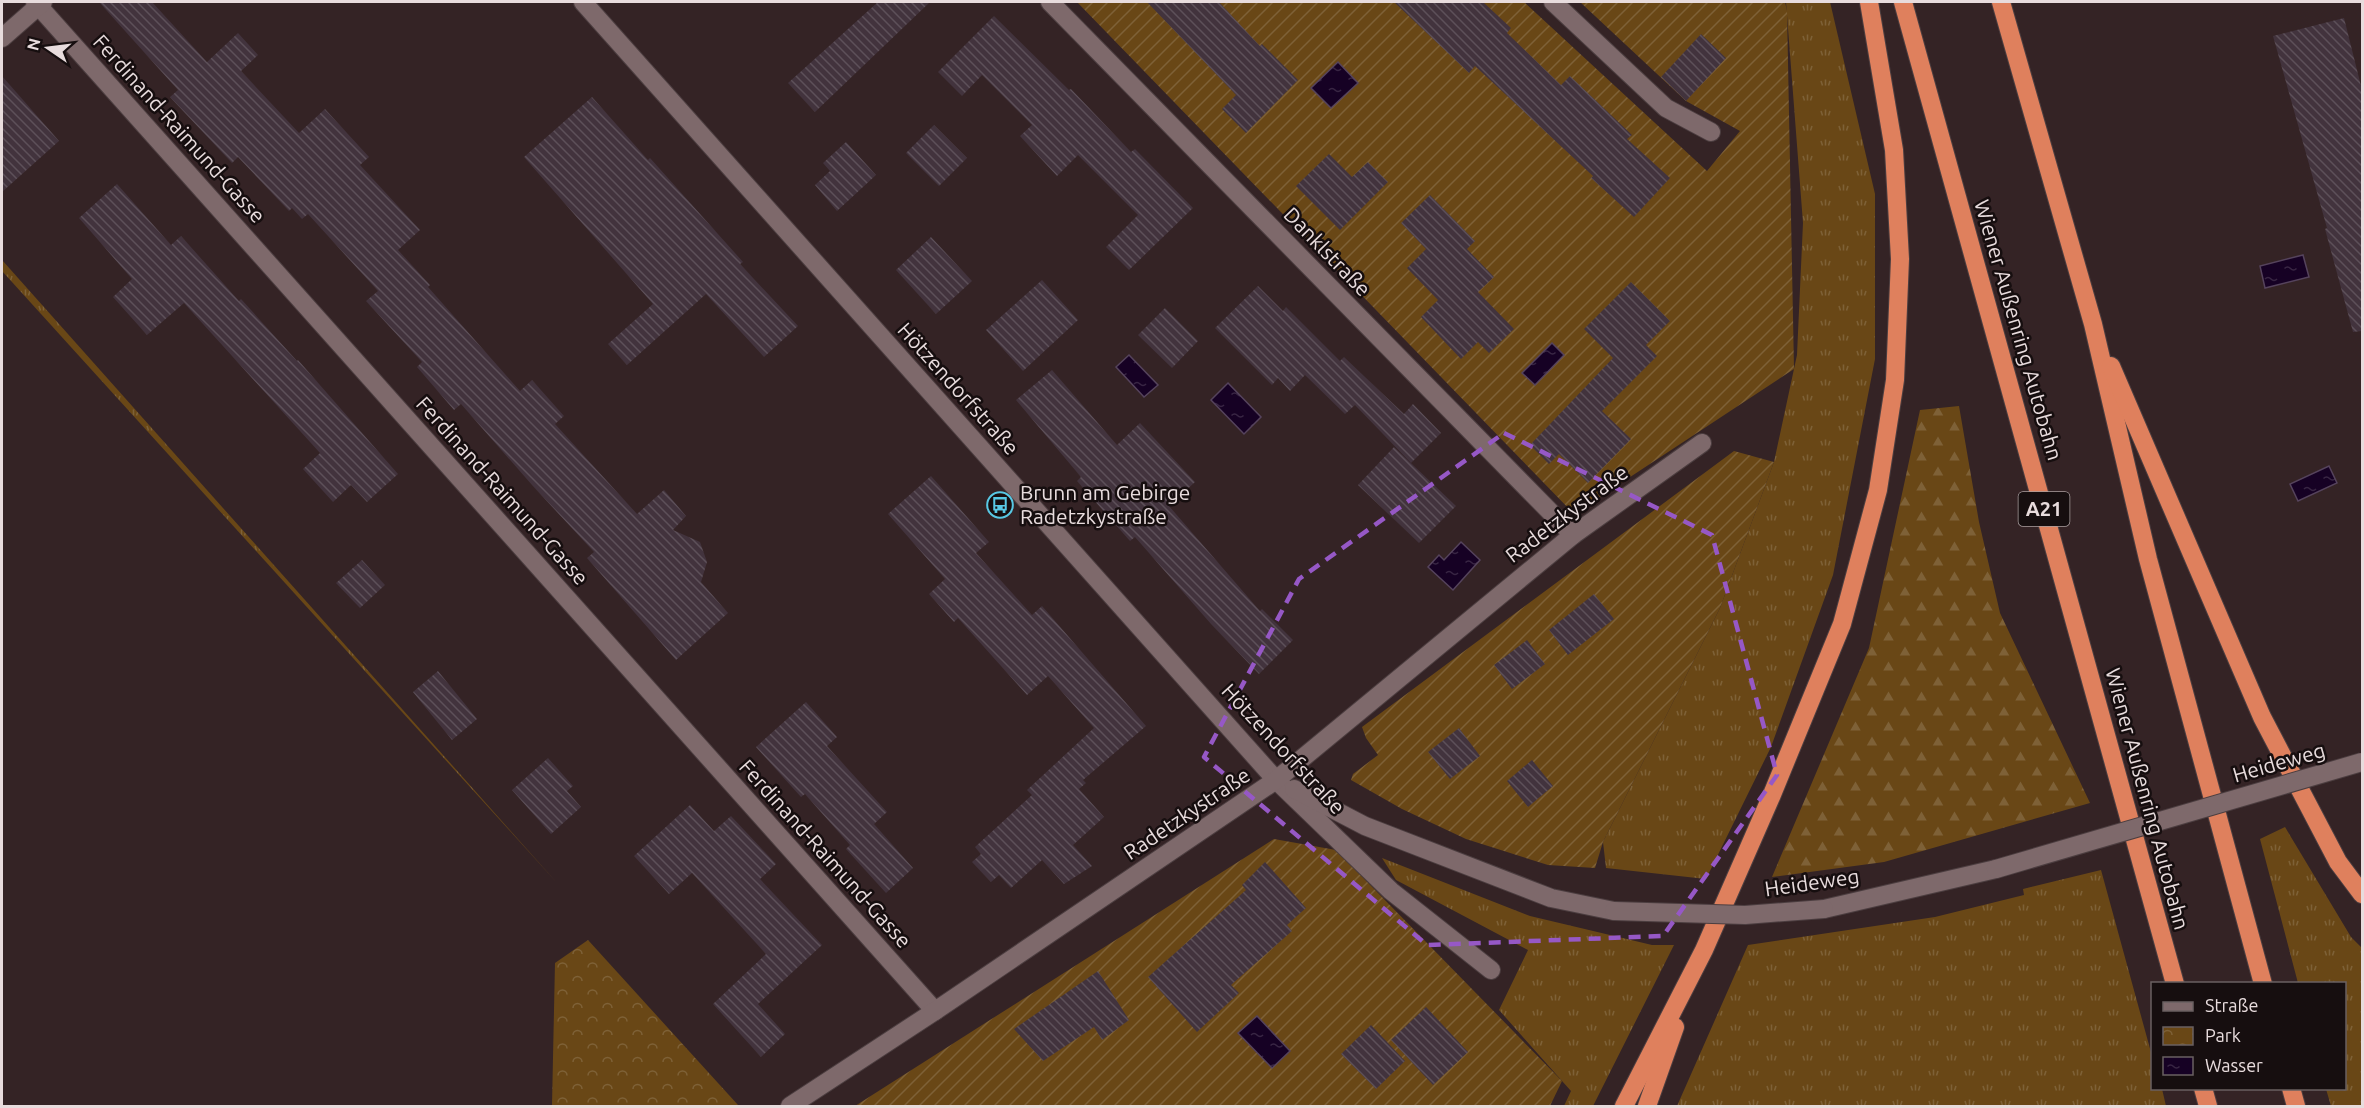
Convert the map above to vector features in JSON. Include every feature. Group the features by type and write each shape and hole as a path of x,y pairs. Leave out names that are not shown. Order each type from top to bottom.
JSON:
{"highway":[{"path":"1624,1107 1704,950 1771,797 1842,624 1878,490 1895,380 1900,259 1894,150 1869,2"},
{"name":"Wiener Außenring Autobahn","path":"1903,2 2174,982"},
{"path":"2001,2 2093,324 2148,559 2262,982"},
{"path":"2093,324 2262,717 2338,862 2362,894"},
{"path":"1647,1107 1704,950"},
{"path":"2203,1090 2208,1107"},
{"path":"2291,1090 2296,1107"}],"street":[{"name":"Hötzendorfstraße","path":"583,2 1276,780 1391,891 1491,970"},
{"name":"Danklstraße","path":"1050,2 1572,535"},
{"path":"1552,2 1666,108 1711,132"},
{"path":"2,38 39,3"},
{"name":"Ferdinand-Raimund-Gasse","path":"39,3 935,1011"},
{"name":"Radetzkystraße","path":"790,1107 1276,780 1572,535 1702,443"},
{"name":"Heideweg","path":"1276,780 1365,826 1540,893 1614,911 1744,915 1824,909 1996,869 2362,762"}],"highlighted area":[{"path":"1504,433 1712,535 1777,775 1663,936 1427,945 1204,757 1299,579"}],"green space":[{"path":"1077,2 1524,2 1707,171 1740,131 1686,101 1580,2 1785,2 1794,369 1574,514"},
{"path":"1786,2 1830,2 1875,194 1875,359 1833,575 1771,747 1706,879 1606,868 1603,842 1720,608 1774,462 1797,355 1803,223"},
{"path":"2,260 558,884 2,271"},
{"path":"1959,406 1979,522 2000,613 2090,803 1884,862 1772,877 1869,648 1920,410"},
{"path":"1734,451 1774,462 1720,608 1603,842 1595,868 1548,865 1466,839 1402,809 1351,780 1353,774 1378,755 1366,738 1362,727"},
{"path":"2285,827 2351,937 2362,948 2362,1106 2331,1106 2326,1090 2346,1090 2346,982 2298,982 2260,839"},
{"path":"1274,839 1336,850 1562,1081 1550,1106 855,1106"},
{"path":"1382,858 1530,916 1652,945 1674,945 1593,1106 1564,1106 1571,1091 1499,1010 1528,950 1396,880"},
{"path":"2101,870 2151,1052 2151,1090 2162,1090 2166,1106 1677,1106 1748,945 1935,917 2024,895 2023,889"},
{"path":"588,940 738,1105 552,1106 555,963"}],"water":[{"path":"1338,62 1358,83 1331,108 1311,88"},
{"path":"2303,255 2309,277 2265,288 2260,266"},
{"path":"1552,343 1564,355 1535,385 1522,373"},
{"path":"1129,355 1158,385 1144,397 1116,367"},
{"path":"1228,383 1261,417 1244,434 1211,400"},
{"path":"2329,466 2337,483 2298,501 2290,484"},
{"path":"1461,542 1480,560 1453,590 1428,567 1439,555 1444,560"},
{"path":"1257,1016 1290,1051 1272,1068 1238,1033"}],"building":[{"path":"99,2 152,2 207,62 238,33 258,55 241,71 299,133 325,109 369,157 360,165 420,230 398,250 520,391 532,380 564,416 555,424 637,514 664,490 686,516 673,530 700,542 707,562 701,582 728,613 676,660 587,558 594,552 461,404 454,410 417,367 422,362 366,301 378,291 308,214 302,219 292,208 289,211 238,157 232,163 170,97 178,90"},
{"path":"878,2 930,2 815,112 788,83"},
{"path":"1147,2 1219,2 1260,46 1262,44 1298,80 1246,133 1222,109 1236,95"},
{"path":"1394,2 1483,2 1511,28 1507,33 1561,85 1570,76 1632,135 1627,139 1670,178 1634,217 1475,66 1469,73"},
{"path":"994,16 1069,90 1071,89 1131,152 1135,149 1193,208 1129,270 1106,247 1138,215 1078,155 1057,176 1020,136 1032,125 982,75 962,96 938,72"},
{"path":"2344,18 2362,90 2362,331 2353,332 2325,229 2327,228 2273,36"},
{"path":"1701,34 1726,58 1686,101 1661,77"},
{"path":"2,76 59,141 2,192"},
{"path":"592,97 648,160 650,158 743,262 740,264 798,326 764,357 706,294 627,365 608,344 653,304 524,157"},
{"path":"934,125 967,158 939,186 906,153"},
{"path":"846,142 876,175 837,211 815,185 830,171 823,163"},
{"path":"1329,154 1352,177 1368,162 1388,182 1340,230 1296,186"},
{"path":"117,184 171,245 181,236 239,301 241,299 298,360 398,474 367,502 351,485 333,502 303,469 320,453 184,303 147,335 113,297 132,279 79,218"},
{"path":"1430,195 1475,241 1467,249 1494,277 1478,292 1514,329 1489,353 1478,342 1461,359 1421,317 1438,300 1407,268 1426,249 1401,223"},
{"path":"931,237 972,281 936,314 896,270"},
{"path":"1042,280 1078,320 1023,371 986,330"},
{"path":"1631,282 1670,321 1646,345 1657,356 1602,411 1631,439 1588,483 1559,454 1549,464 1530,445 1613,358 1584,329"},
{"path":"1258,286 1283,311 1286,307 1340,361 1344,357 1404,414 1413,404 1441,433 1411,463 1355,405 1345,414 1305,375 1290,391 1278,378 1272,385 1215,328"},
{"path":"1165,308 1198,341 1172,368 1138,335"},
{"path":"1052,370 1117,445 1140,423 1195,482 1169,506 1260,611 1262,609 1293,640 1259,674 1211,624 1135,537 1130,541 1077,481 1081,477 1016,400"},
{"path":"1394,447 1456,506 1419,543 1358,485"},
{"path":"931,476 989,542 976,553 1032,615 1042,606 1146,726 1083,780 1086,783 1079,789 1104,817 1073,845 1092,866 1064,884 1042,860 1011,888 999,875 991,882 972,862 981,854 975,847 1032,795 1027,790 1094,728 1048,676 1027,695 958,618 954,622 929,594 945,579 888,514"},
{"path":"362,560 385,585 360,608 336,583"},
{"path":"1594,594 1614,619 1568,655 1549,630"},
{"path":"1527,640 1545,664 1512,689 1494,665"},
{"path":"438,671 477,719 452,740 413,692"},
{"path":"806,702 837,737 827,746 887,812 874,824 913,868 886,893 846,849 850,845 805,794 801,797 756,747"},
{"path":"1459,728 1480,756 1450,779 1428,752"},
{"path":"548,758 573,786 567,791 581,807 551,834 512,790"},
{"path":"1532,760 1553,786 1528,807 1507,781"},
{"path":"690,805 714,831 731,816 776,864 760,879 822,945 758,1004 785,1034 761,1057 713,1004 766,954 692,873 669,894 634,856"},
{"path":"1265,862 1306,908 1287,925 1292,931 1231,985 1239,993 1197,1032 1148,977 1246,890 1242,885"},
{"path":"1098,971 1129,1020 1102,1040 1094,1027 1043,1061 1014,1029"},
{"path":"1426,1007 1468,1052 1433,1085 1391,1040"},
{"path":"1371,1025 1405,1061 1376,1089 1341,1054"}],"place":[{"name":"Brunn am Gebirge Radetzkystraße","path":"1000,505"}]}
